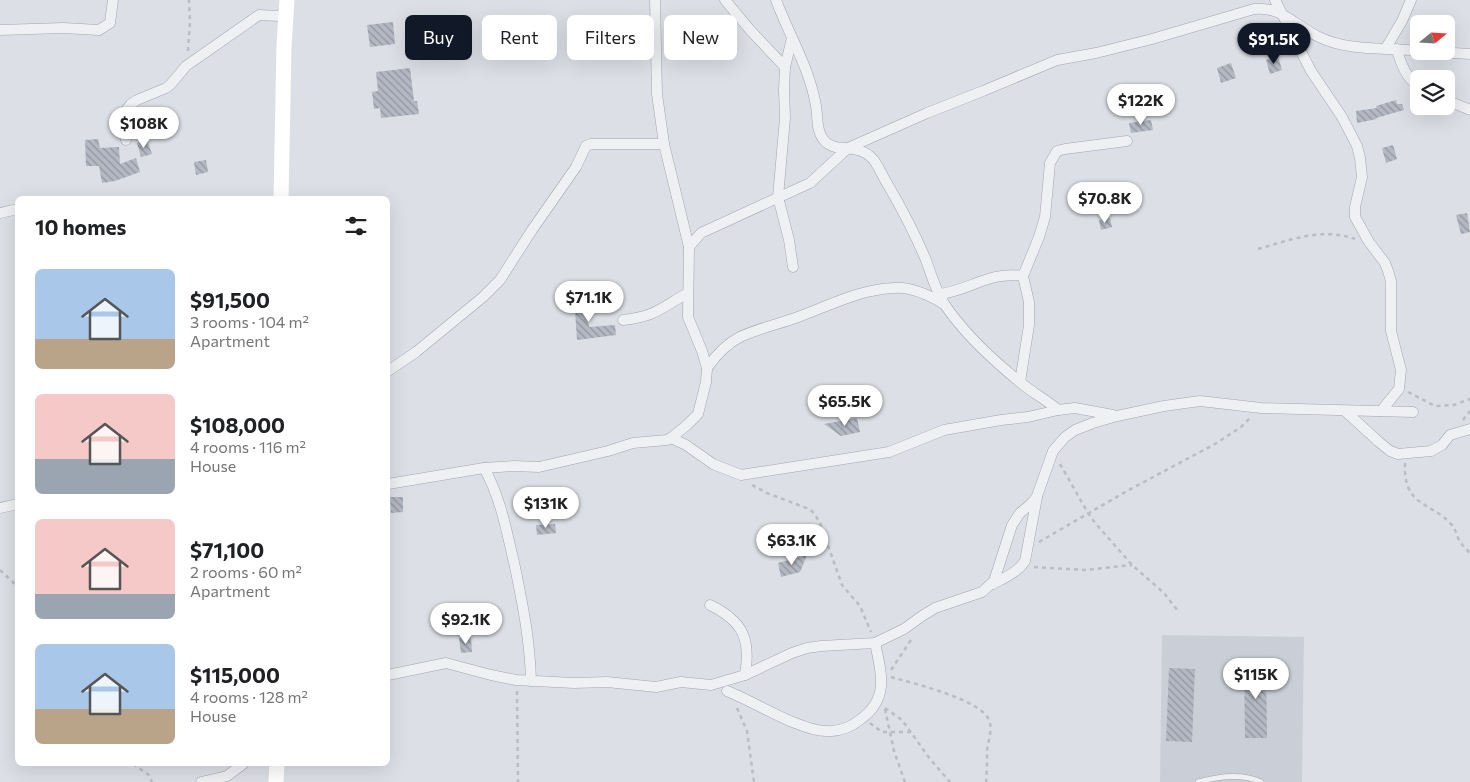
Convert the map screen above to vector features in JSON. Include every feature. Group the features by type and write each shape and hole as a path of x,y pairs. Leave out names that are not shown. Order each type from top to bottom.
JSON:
{"main road":[{"path":"281,196 284,46 287,5"},
{"path":"276,782 277,766"}],"street":[{"path":"0,30 63,28 99,30 110,24 113,0"},
{"path":"655,0 658,94 664,144 689,247 688,317 707,368 706,382 698,414 671,438"},
{"path":"725,0 785,67"},
{"path":"776,0 810,80 820,134 828,144 864,151 874,161 904,212 944,304"},
{"path":"1275,0 1311,71 1342,117 1357,146 1362,177 1354,211 1357,222 1385,263 1391,282 1391,331 1402,370 1399,389 1381,411"},
{"path":"1392,49 1410,0"},
{"path":"126,140 124,114 127,108 137,100 163,90 171,84 186,66 259,15 278,16 287,5"},
{"path":"689,247 701,233 810,183 848,148 927,113 1058,60 1136,43 1254,9 1270,8 1282,13 1320,38 1356,47 1410,50"},
{"path":"792,38 785,67 785,118 778,197 789,240 793,267"},
{"path":"1392,49 1410,78"},
{"path":"1455,53 1470,54"},
{"path":"1455,104 1470,110"},
{"path":"1020,382 1028,326 1029,302 1023,276 1045,217 1050,163 1053,156 1058,151 1065,149 1128,141"},
{"path":"390,370 416,352 483,297 500,280 541,216 576,167 585,147 591,144 664,144"},
{"path":"0,213 15,210"},
{"path":"940,294 955,292 992,277 1023,276"},
{"path":"707,368 717,355 740,337 851,295 894,287 905,288 932,296 944,304 996,362 1058,410"},
{"path":"623,320 652,315 688,292"},
{"path":"390,674 446,663 516,680 574,683 608,682 656,687 689,682 711,685 745,675 807,648 875,643 904,629 935,608 982,592 1021,566 1026,554 1037,496 1053,452 1065,437 1074,430 1093,422 1164,406 1200,401 1262,408 1413,412"},
{"path":"390,484 484,468 538,467 608,452 633,443 671,438 686,445 713,464 741,475 889,452 944,430 1028,417 1058,410 1075,408 1117,416"},
{"path":"1345,411 1390,451 1406,454 1431,451 1442,445 1450,435 1470,430"},
{"path":"484,468 500,503 511,551 526,620 530,650 531,681"},
{"path":"988,587 997,574 1012,525 1020,513 1037,496"},
{"path":"0,508 15,505"},
{"path":"710,605 732,618 740,630 748,655 745,675"},
{"path":"727,690 812,729 825,731 853,726 875,705 881,690 881,672 875,643"},
{"path":"204,782 227,776 240,766"}],"lane":[{"path":"1198,782 1212,778 1243,777 1261,782"}],"path":[{"path":"186,66 190,36 189,0"},
{"path":"1258,249 1291,239 1327,233 1369,242"},
{"path":"1399,389 1435,406 1454,405 1470,399"},
{"path":"1026,554 1040,542 1088,513 1215,444 1241,427 1262,408"},
{"path":"1053,452 1088,513 1132,565 1164,593 1178,610"},
{"path":"1406,454 1405,471 1412,493 1418,502 1452,525 1461,544 1470,553"},
{"path":"741,475 752,485 767,493 809,508 814,513 820,523 824,539 842,585 860,606 875,643"},
{"path":"1021,566 1085,570 1132,565"},
{"path":"0,570 15,584"},
{"path":"915,633 887,676 952,695 986,716 990,726 986,782"},
{"path":"516,680 518,782"},
{"path":"727,690 740,713 747,731 752,756 754,782"},
{"path":"881,690 890,733 905,782"},
{"path":"885,708 902,720 930,759 950,782"},
{"path":"865,716 876,728 890,733 911,732"},
{"path":"136,766 149,775 152,782"}],"shaded area":[{"path":"1162,635 1304,637 1302,782 1160,782"}],"building":[{"path":"393,22 395,44 370,47 367,25"},
{"path":"1278,56 1282,70 1270,74 1266,60"},
{"path":"1231,63 1236,78 1221,83 1217,68"},
{"path":"410,68 414,101 417,101 419,114 381,118 380,108 374,109 372,92 378,91 376,72"},
{"path":"1396,100 1397,104 1402,104 1404,110 1357,123 1356,111 1377,108 1376,106"},
{"path":"1151,120 1153,130 1131,133 1129,123"},
{"path":"98,139 100,148 119,147 120,164 136,158 140,172 115,181 102,183 99,166 86,166 85,140"},
{"path":"147,140 152,154 141,157 137,143"},
{"path":"1393,145 1397,159 1386,163 1382,148"},
{"path":"206,160 208,172 196,175 194,162"},
{"path":"1467,213 1470,232 1461,234 1456,215"},
{"path":"1110,218 1112,227 1101,230 1099,220"},
{"path":"587,296 589,327 615,325 616,335 577,340 575,297"},
{"path":"857,418 860,432 841,436 824,424"},
{"path":"390,497 403,497 403,512 391,513"},
{"path":"555,524 556,533 537,535 536,525"},
{"path":"807,555 800,572 781,577 778,563"},
{"path":"471,637 472,652 461,653 459,638"},
{"path":"1266,661 1267,738 1245,738 1244,662"},
{"path":"1169,668 1195,669 1192,742 1166,741"}]}
